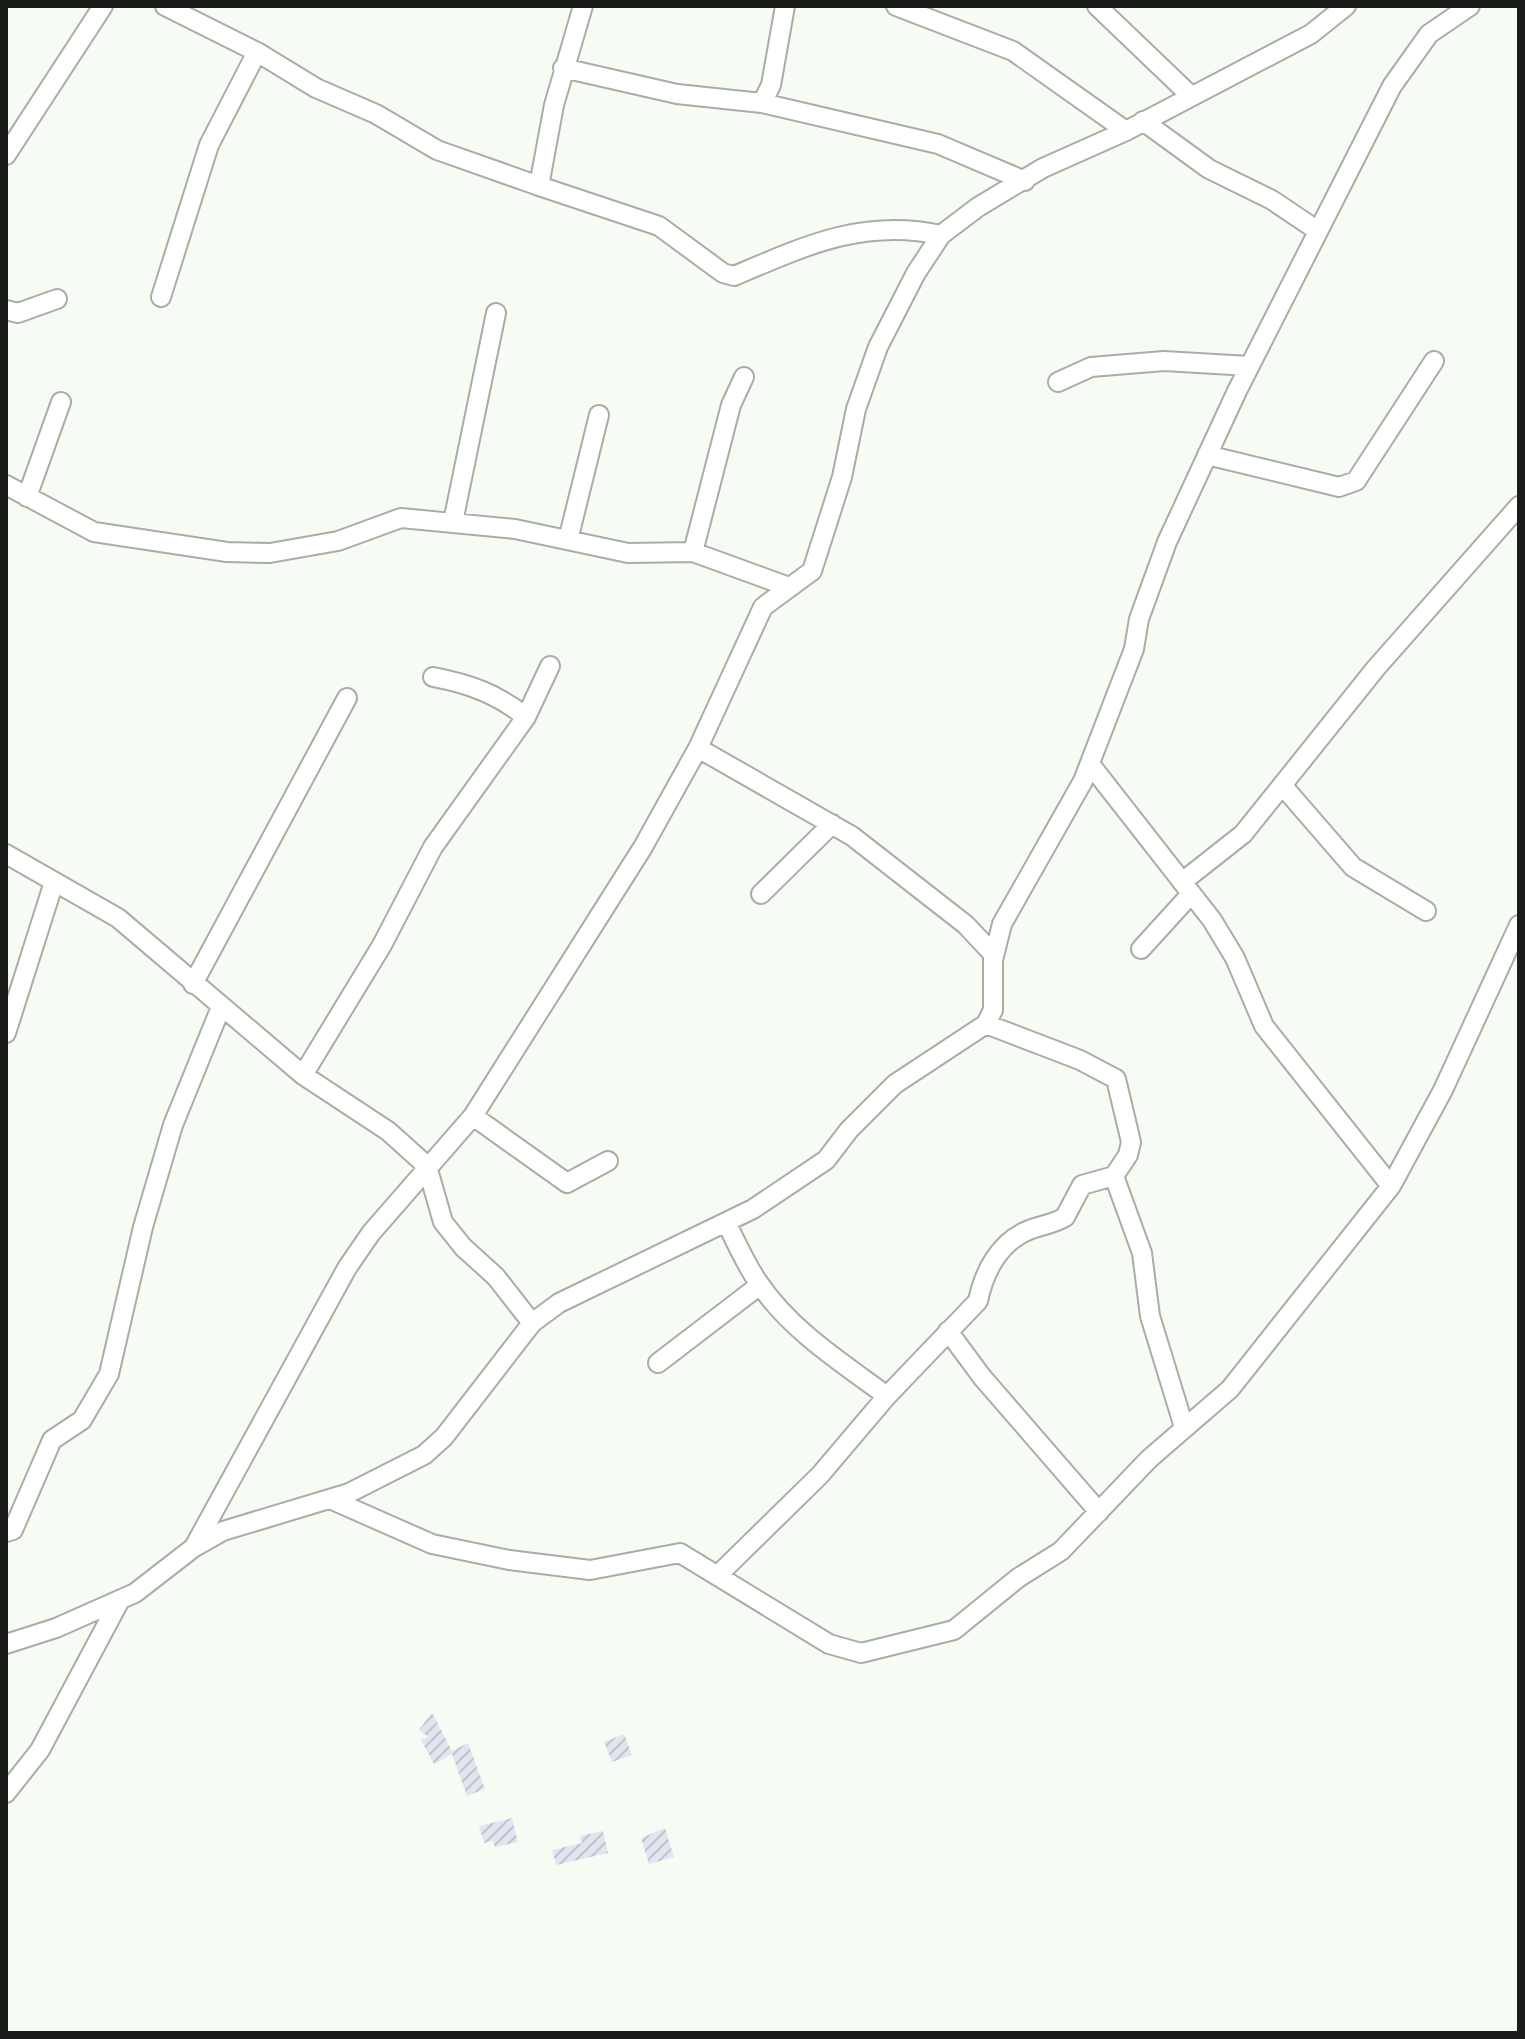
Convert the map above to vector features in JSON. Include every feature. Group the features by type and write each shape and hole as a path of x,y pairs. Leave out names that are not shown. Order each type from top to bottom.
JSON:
{"street":[{"path":"6,155 103,6"},
{"path":"165,6 437,150 659,226 723,273 734,276 824,240 888,227 941,235"},
{"path":"539,186 563,68 583,6"},
{"path":"762,103 771,85 785,6"},
{"path":"896,6 1013,51 1126,131"},
{"path":"1097,6 1191,96"},
{"path":"193,1548 347,1268 371,1233 473,1116 643,847 698,748 763,607 812,571 842,477 856,409 878,347 916,273 941,235 978,207 1043,168 1126,131 1311,34 1346,6"},
{"path":"6,1644 56,1628 120,1600 193,1548 223,1531 330,1499 386,1474 434,1446 486,1386 532,1323 559,1303 753,1209 826,1160 849,1130 895,1084 986,1024 993,1010 997,937 1011,905 1051,840 1090,764 1134,649 1139,619 1167,542 1249,366 1370,125 1406,63 1429,34 1470,6"},
{"path":"161,297 209,145 257,52"},
{"path":"563,68 677,94 762,103 938,144 1025,181"},
{"path":"1143,121 1209,169 1272,200 1318,231"},
{"path":"6,310 18,313 57,299"},
{"path":"453,522 483,389 496,313"},
{"path":"1207,455 1339,487 1356,481 1434,361"},
{"path":"1058,382 1091,367 1150,362 1249,366"},
{"path":"693,552 731,405 744,377"},
{"path":"27,497 61,402"},
{"path":"568,540 599,415"},
{"path":"6,485 76,525 108,536 227,552 270,553 338,541 401,518 515,529 628,553 693,552 789,587"},
{"path":"1141,949 1186,888 1243,834 1376,668 1519,506"},
{"path":"303,1075 382,945 433,847 526,717 550,666"},
{"path":"433,677 469,684 500,696 526,717"},
{"path":"193,984 347,698"},
{"path":"698,748 832,824 966,925 994,955"},
{"path":"1090,764 1186,888 1235,958 1264,1026 1391,1186"},
{"path":"1282,785 1353,867 1426,911"},
{"path":"761,894 832,824"},
{"path":"6,854 118,918 303,1075 388,1131 427,1166 443,1222 463,1247 496,1277 532,1323"},
{"path":"6,1033 54,882"},
{"path":"330,1499 432,1544 509,1560 590,1570 680,1553 829,1644 861,1653 954,1630 1018,1578 1061,1551 1184,1427 1230,1389 1391,1186 1443,1090 1519,925"},
{"path":"6,1532 13,1530 52,1440 82,1420 109,1374 143,1227 173,1125 221,1007"},
{"path":"718,1575 820,1475 887,1396 978,1301 982,1280 995,1255 1024,1232 1065,1217 1082,1185 1114,1176 1128,1155 1131,1142 1116,1079 1080,1060 986,1024"},
{"path":"473,1116 567,1183 608,1161"},
{"path":"1114,1176 1142,1253 1150,1316 1184,1427"},
{"path":"726,1222 760,1285 817,1344 887,1396"},
{"path":"658,1363 760,1285"},
{"path":"948,1331 982,1377 1099,1512"},
{"path":"6,1793 40,1750 120,1600"}],"building":[{"path":"432,1713 452,1751 468,1743 485,1789 467,1796 452,1754 434,1764 421,1740 428,1737 419,1730"},
{"path":"624,1734 632,1755 612,1762 604,1742"},
{"path":"512,1818 518,1842 495,1847 493,1841 484,1843 479,1826"},
{"path":"665,1828 674,1857 649,1864 641,1838"},
{"path":"603,1831 608,1853 556,1865 552,1850 582,1843 580,1836"}]}
